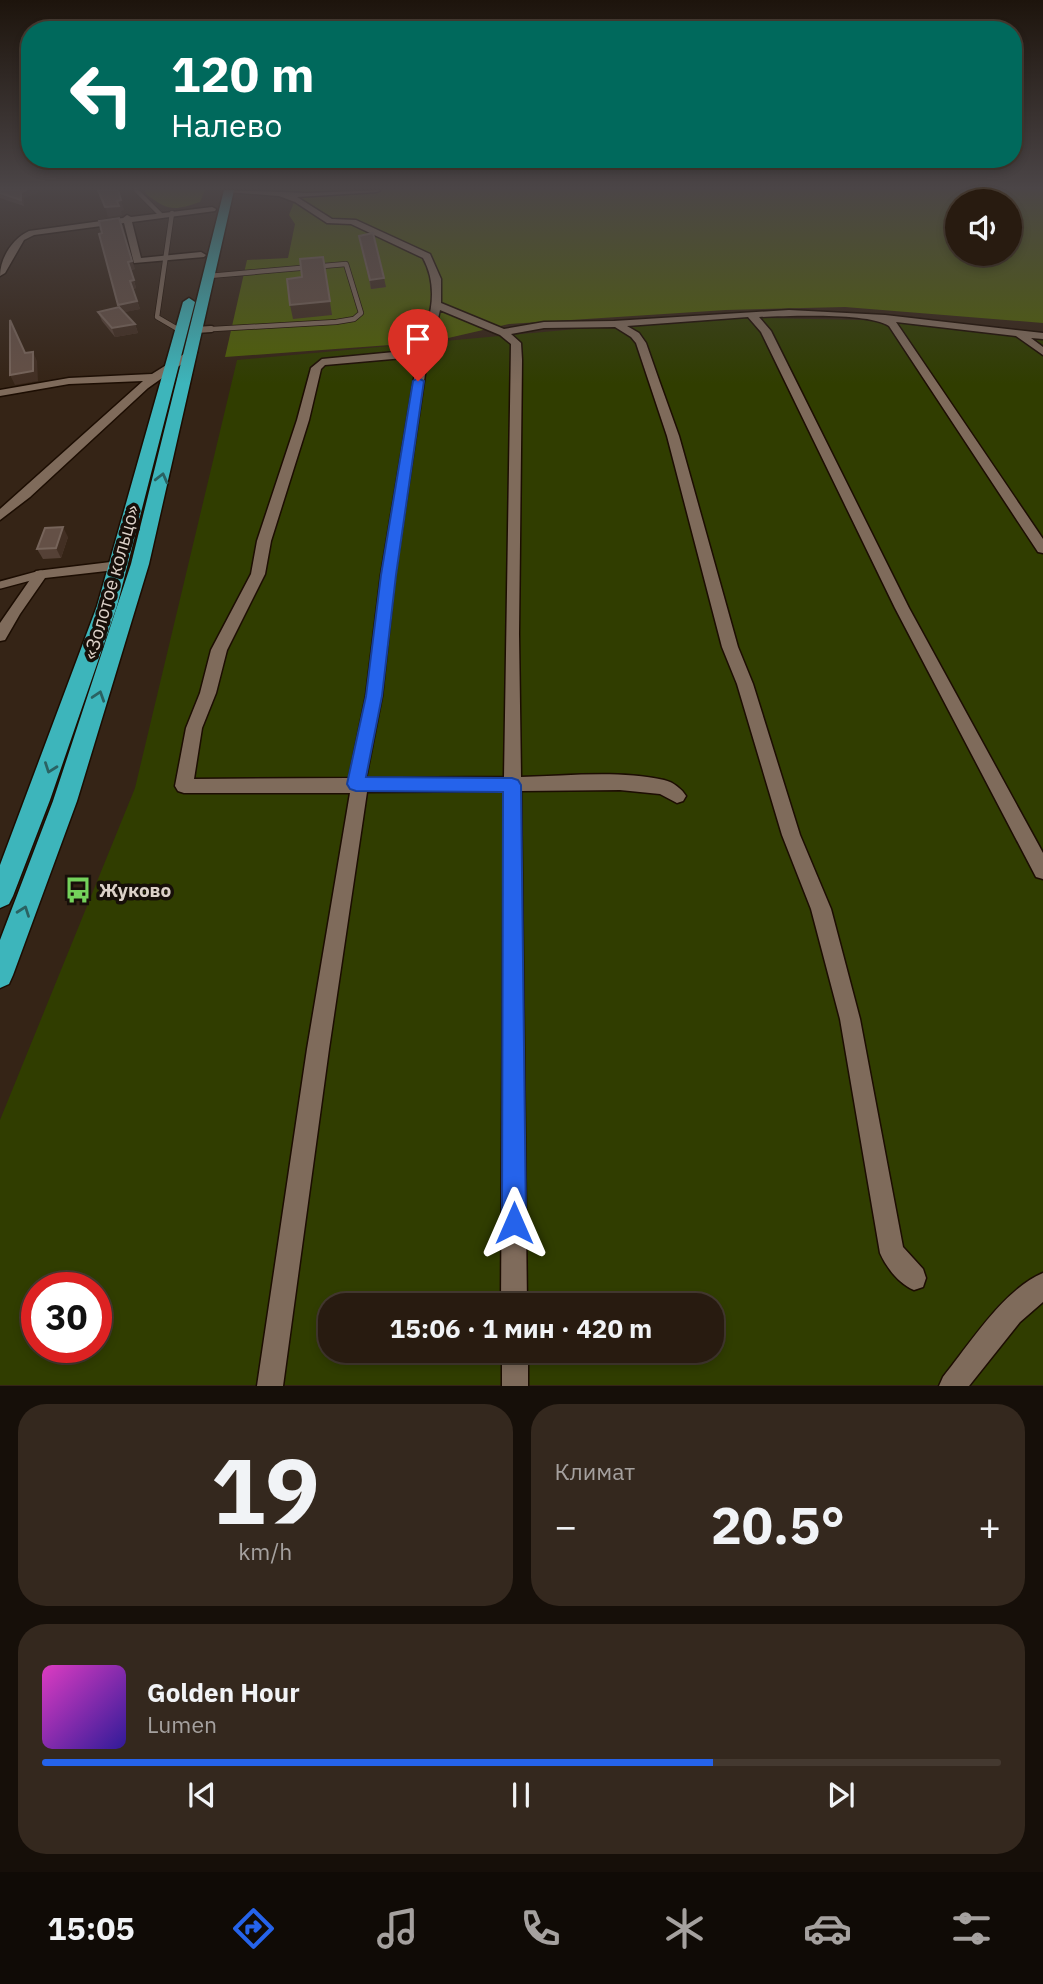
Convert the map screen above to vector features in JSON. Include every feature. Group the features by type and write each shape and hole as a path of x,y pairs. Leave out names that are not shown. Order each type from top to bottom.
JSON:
{"highway":[{"name":"«Золотое кольцо»","path":"0,975 65,801 128,605 189,330 201,255"},
{"name":"«Золотое кольцо»","path":"189,330 214,255"},
{"name":"«Золотое кольцо»","path":"0,896 38,800 107,606 183,356"}],"street":[{"path":"0,273 11,255"},
{"path":"136,255 137,261 201,255"},
{"path":"270,1385 314,1076 359,793 356,784 374,696 388,575 422,361 419,354 433,323 437,284 435,266 425,255"},
{"path":"435,304 504,333 516,343 512,785 514,1293"},
{"path":"504,333 524,328 617,324 711,315 789,313 884,318 1043,336"},
{"path":"751,314 766,331 920,643 1043,871"},
{"path":"884,318 893,324 903,338 1043,549"},
{"path":"617,324 635,335 641,343 655,383 673,436 730,647 745,684 791,835 821,909 850,1019 892,1253 914,1278"},
{"path":"1017,333 1043,352"},
{"path":"419,354 322,362 316,368 303,420 264,541 258,574 219,650 208,693 194,728 184,786 620,783 664,787 677,796"},
{"path":"0,516 155,377 183,356"},
{"path":"0,393 69,381 155,377"},
{"path":"0,636 13,611 41,574 119,566"},
{"path":"952,1385 1011,1313 1043,1285"},
{"path":"515,1363 515,1385"}],"lane":[{"path":"166,255 157,317 189,330 336,322 354,319 361,313 346,264 209,276"},
{"path":"0,585 41,574"}],"green space":[{"path":"289,255 945,255 945,266 1022,266 1022,255 1043,255 1043,323 845,307 726,310 509,324 431,342 225,357 247,260 288,258"},
{"path":"706,317 910,321 1043,338 1043,1385 0,1385 0,1120 135,788 237,360"}],"building":[{"path":"105,255 130,255 132,261 128,262 134,280 130,281 137,301 118,305"},
{"path":"364,255 378,255 384,278 370,280"},
{"path":"323,257 330,301 290,305 287,279 302,277 300,259"},
{"path":"119,307 135,324 112,328 98,312"},
{"path":"10,320 25,353 33,352 33,371 10,375"},
{"path":"63,527 56,548 37,549 45,528"}],"place":[{"name":"Жуково","path":"78,890"}],"route":[{"path":"418,381 388,575 374,696 356,784 512,785 514,1223"}]}
